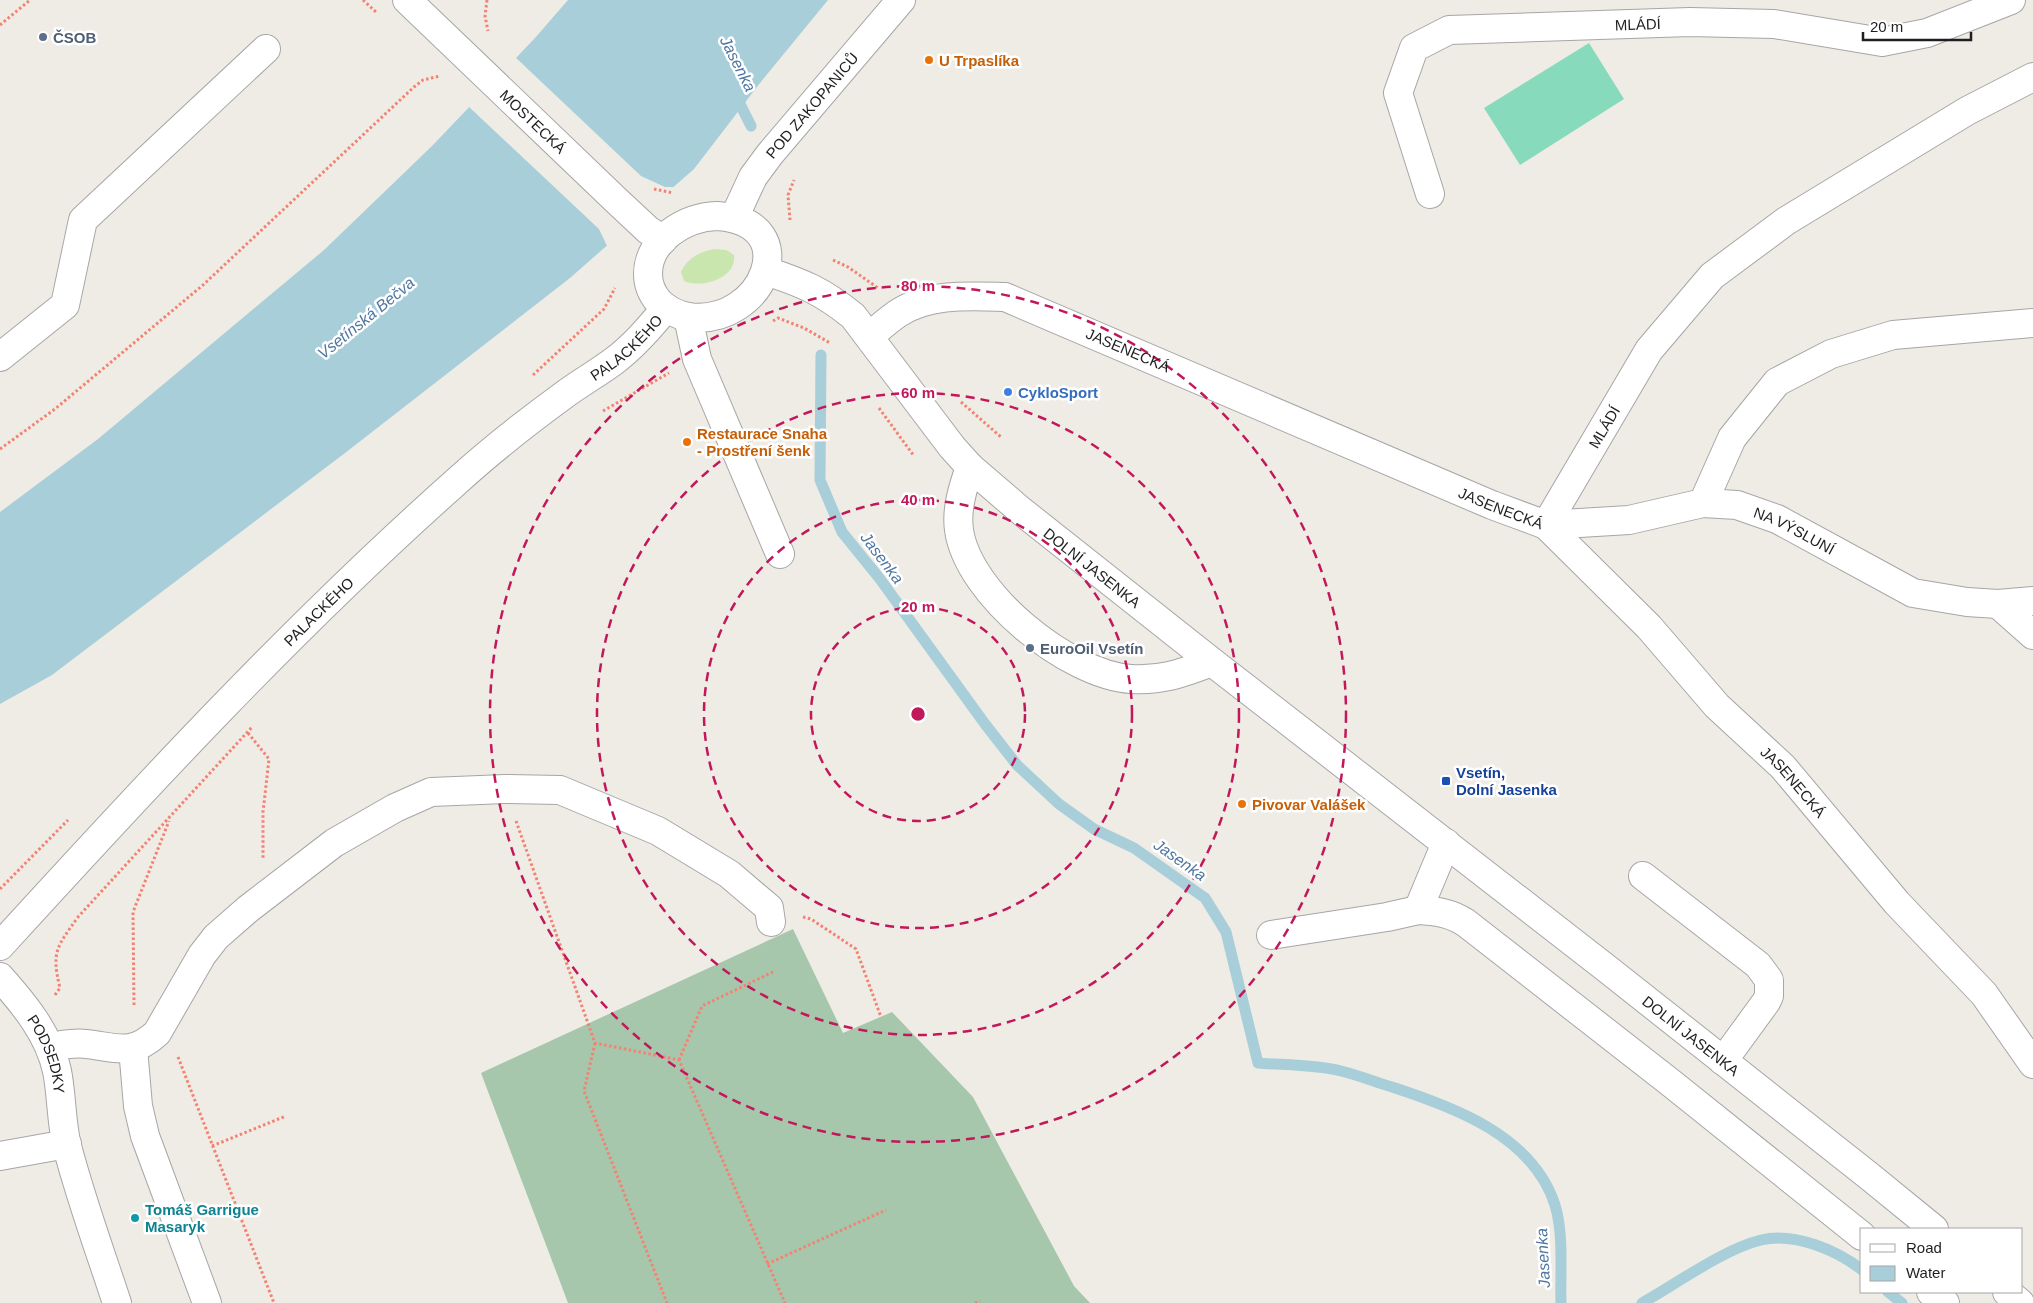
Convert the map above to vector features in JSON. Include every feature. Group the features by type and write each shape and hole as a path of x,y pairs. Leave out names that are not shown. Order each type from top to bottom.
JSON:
{"street":[{"name":"POD ZAKOPANICŮ","path":"734,218 753,177 770,154 901,0"},
{"name":"MLÁDÍ","path":"1430,194 1398,93 1414,48 1449,30 1690,22 1774,24 1882,42 1927,33 2011,0"},
{"name":"MOSTECKÁ","path":"409,1 655,235"},
{"path":"0,357 65,305 83,220 266,49"},
{"name":"MLÁDÍ","path":"1546,525 1649,350 1712,276 1786,221 1967,111 2033,77"},
{"path":"717,216 734,218 750,225 762,238 767,253 766,271 755,291 741,304 715,315 702,318 677,312 654,295 648,280 648,268 652,257 655,235 700,218 717,216"},
{"name":"DOLNÍ JASENKA","path":"766,271 821,292 853,316 870,336 938,430 970,467 1020,510 1212,662 1446,843 1933,1228"},
{"name":"JASENECKÁ","path":"870,336 898,314 914,305 952,296 1005,298 1482,502 1546,525 1649,627 1717,706 1783,767 1897,903 1984,994 2033,1064"},
{"path":"677,312 780,554"},
{"name":"PALACKÉHO","path":"0,946 198,734 384,549 455,482 574,387 612,362 677,312"},
{"path":"1703,502 1732,438 1777,382 1831,354 1893,335 2033,323"},
{"path":"970,467 963,488 959,530 967,553 974,570 989,592 1006,610 1038,637 1064,654 1100,673 1130,679 1168,678 1212,662"},
{"name":"NA VÝSLUNÍ","path":"1546,525 1629,520 1703,502 1736,505 1777,519 1914,593 1967,602 1998,604 2033,601"},
{"path":"1998,604 2033,635"},
{"path":"50,1047 84,1043 120,1049 133,1048 146,1043 156,1033 202,955 216,937 248,908 334,843 395,808 431,792 504,788 560,790 658,832 730,874 769,908 771,922"},
{"path":"1418,910 1446,843"},
{"path":"1643,876 1758,966 1769,980 1769,996 1766,1002 1723,1061"},
{"path":"1271,935 1388,917 1418,910 1444,912 1457,917 1671,1083 1860,1234"},
{"name":"PODSEDKY","path":"0,977 36,1022 50,1047 57,1071 67,1144 80,1195 117,1303"},
{"path":"133,1048 138,1106 145,1136 207,1303"},
{"path":"0,1156 67,1144"},
{"path":"1932,1293 1945,1303"},
{"path":"2007,1293 2020,1303"}],"path":[{"path":"0,25 30,0"},
{"path":"487,0 485,16 488,29"},
{"path":"0,450 55,409 218,273 414,87 423,80 444,76"},
{"path":"792,228 788,195 795,177"},
{"path":"830,259 848,267 878,288 886,289"},
{"path":"585,328 609,302 617,280"},
{"path":"770,322 778,318 804,328 829,342 834,349"},
{"path":"595,416 697,359"},
{"path":"876,405 914,456"},
{"path":"36,1022 60,988 54,966 57,949 78,917 259,719"},
{"path":"248,733 269,759 263,812 262,851"},
{"path":"504,788 595,1043 584,1091 667,1303"},
{"path":"156,1033 134,1014 133,912 170,818"},
{"path":"812,919 856,949 881,1017"},
{"path":"775,971 702,1006 679,1060 785,1303"},
{"path":"595,1043 679,1060"},
{"path":"177,1052 274,1303"},
{"path":"212,1146 286,1116"},
{"path":"767,1264 886,1210"},
{"path":"974,1303 980,1301"}],"green space":[{"path":"1589,43 1624,99 1520,165 1484,108"},
{"path":"714,249 726,250 734,255 730,270 717,280 709,282 700,284 684,281 681,272 690,259"},
{"path":"793,929 843,1033 892,1012 973,1097 1074,1286 1090,1303 568,1303 481,1073"}],"water":[{"name":"Vsetínská Bečva","path":"568,0 828,0 760,83 694,169 570,278 345,453 52,675 0,704 0,512 98,439 324,250 432,146 535,38"}],"pier":[{"path":"514,56 641,176 665,187 678,187 608,248 599,229 467,105"}],"waterway":[{"name":"Jasenka","path":"735,94 751,126"},
{"name":"Jasenka","path":"821,355 820,480 842,532 880,579 1017,765 1059,804 1094,829 1134,848 1205,898 1226,932 1258,1063 1332,1069 1354,1074 1416,1095 1441,1104 1489,1128 1529,1160 1544,1181 1555,1205 1558,1217 1561,1241 1561,1303"},
{"name":"Jasenka","path":"1642,1303 1716,1259 1761,1240 1787,1238 1815,1244 1860,1269"},
{"name":"Jasenka","path":"1889,1293 1902,1303"}],"place":[{"name":"ČSOB","path":"43,37"},
{"name":"U Trpaslíka","path":"929,60"},
{"name":"CykloSport","path":"1008,392"},
{"name":"Restaurace Snaha - Prostření šenk","path":"687,442"},
{"name":"EuroOil Vsetín","path":"1030,648"},
{"name":"Vsetín, Dolní Jasenka","path":"1446,781"},
{"name":"Pivovar Valášek","path":"1242,804"},
{"name":"Tomáš Garrigue Masaryk","path":"135,1218"}]}
